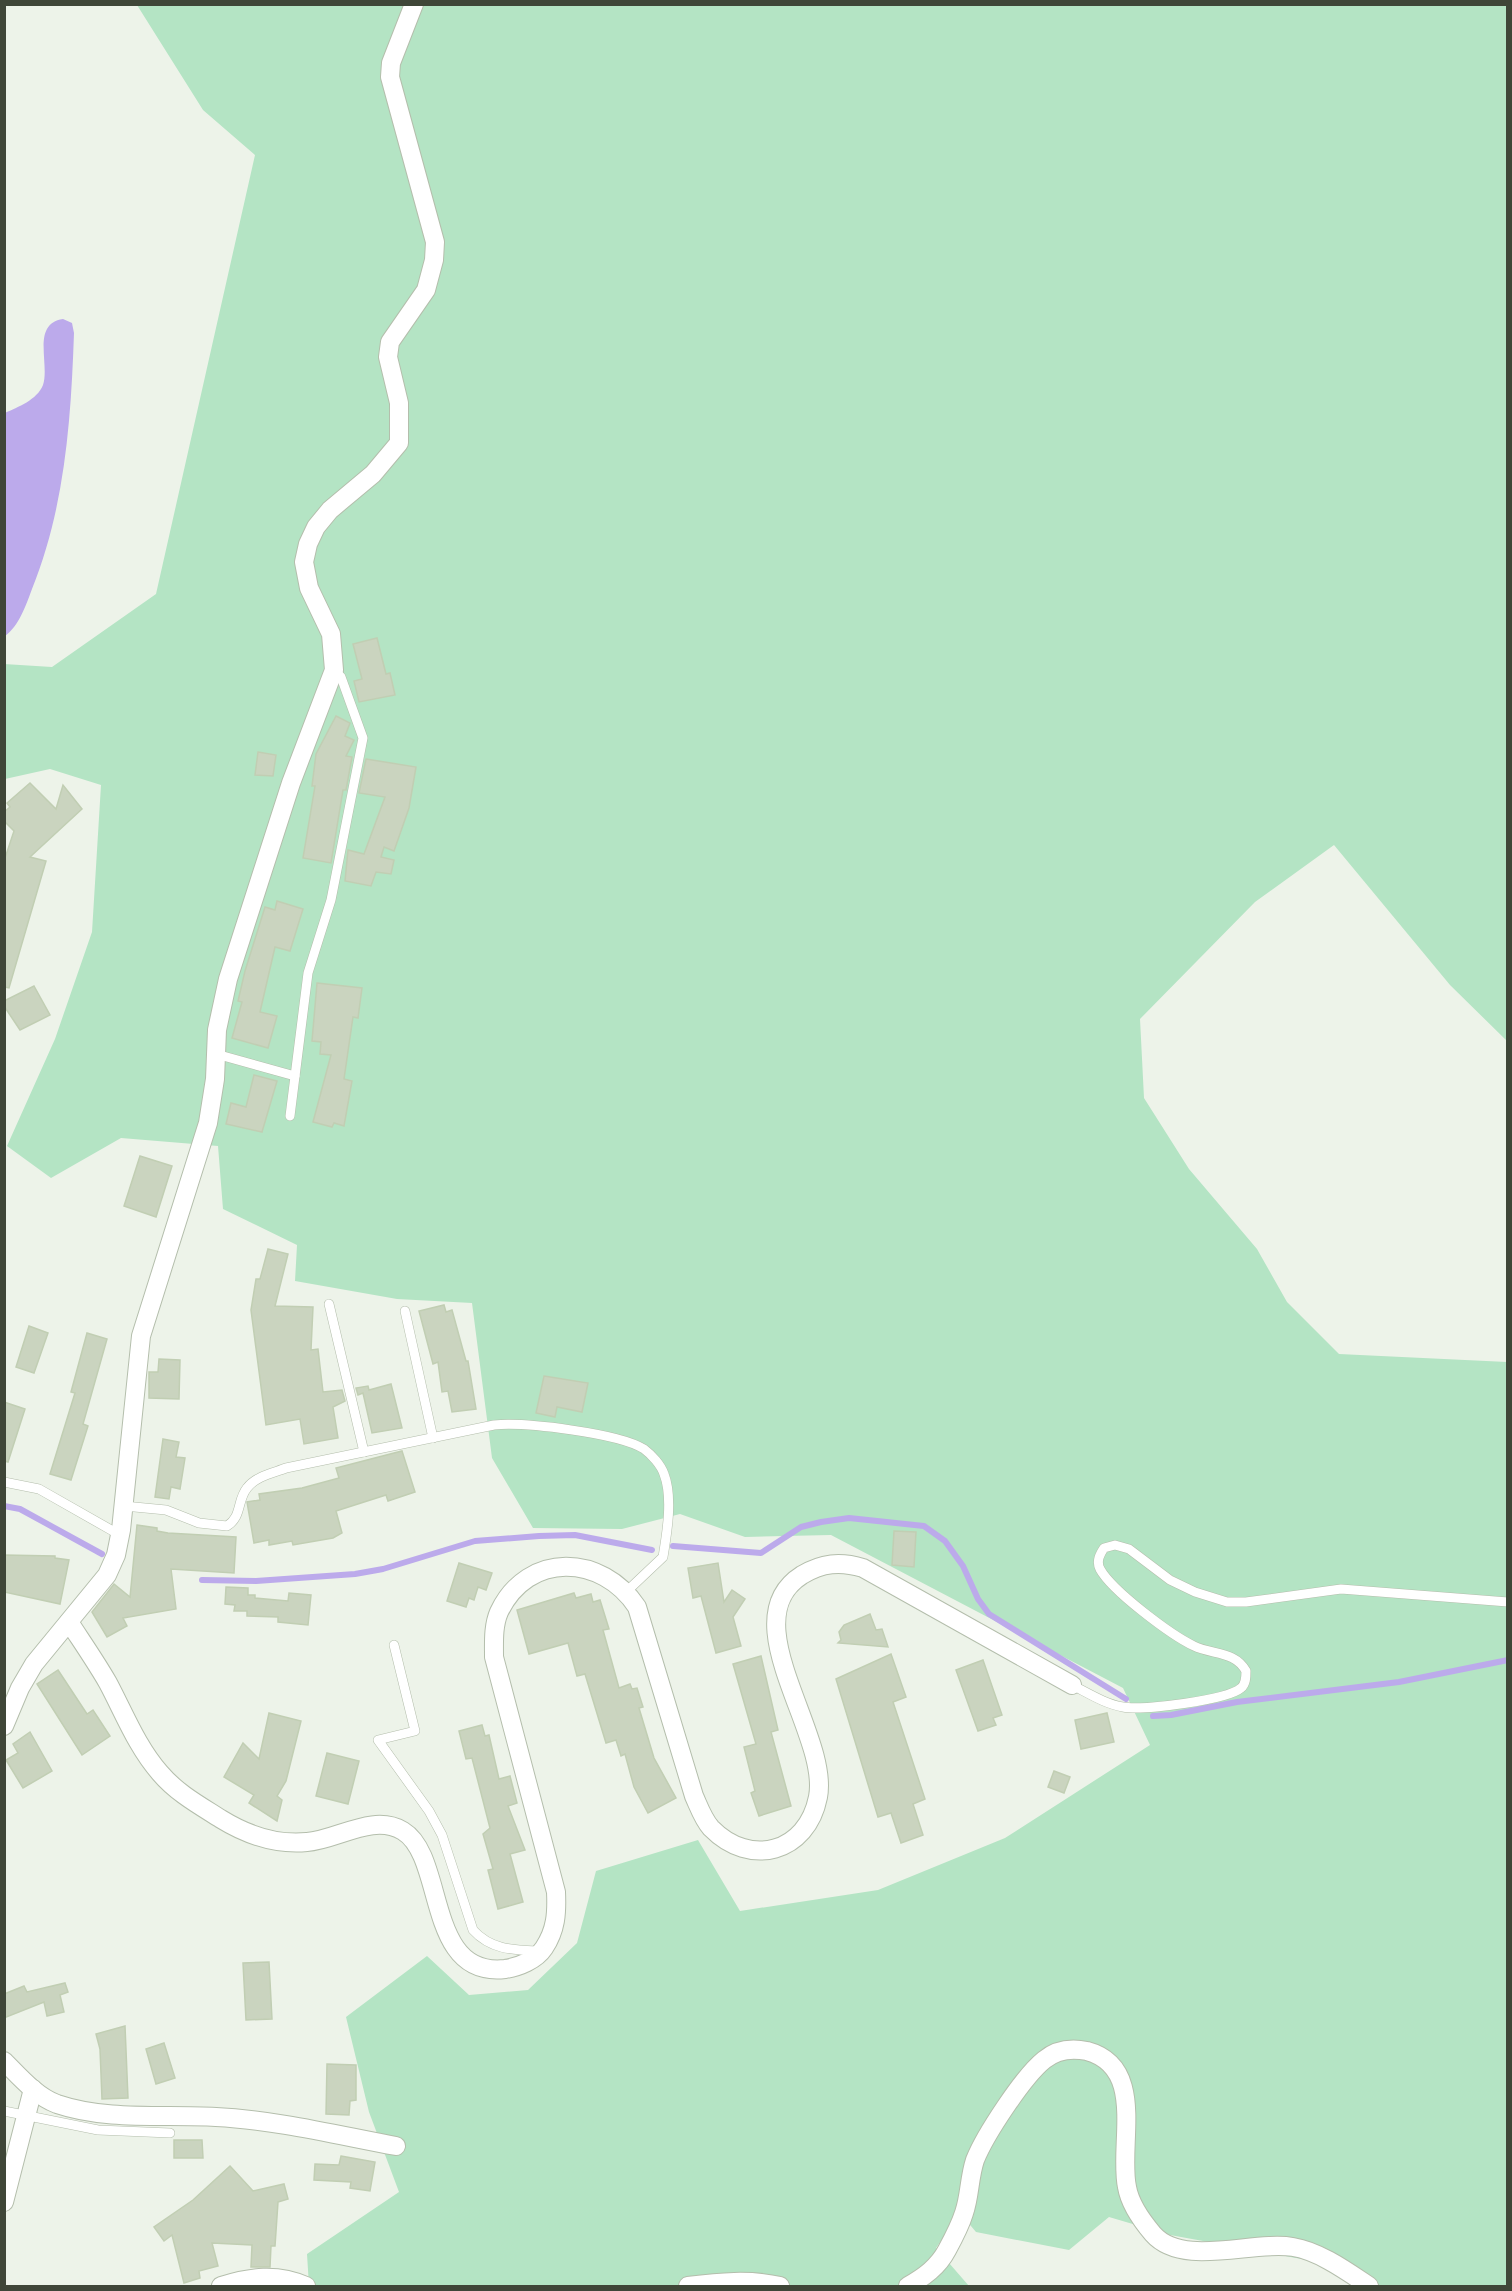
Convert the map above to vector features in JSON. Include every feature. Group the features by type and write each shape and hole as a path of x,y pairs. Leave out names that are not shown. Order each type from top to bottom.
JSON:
{"street":[{"path":"4,1726 20,1688 34,1664 107,1575 116,1555 124,1506 141,1336 208,1123 217,1030 228,979 246,916 334,670 331,634 309,588 304,561 308,544 316,527 330,510 374,474 399,443 399,403 388,357 390,342 426,290 434,261 435,242 431,220 390,77 392,63 414,4"},
{"path":"69,1622 107,1682 144,1753 160,1774 183,1796 235,1828 260,1838 306,1842 370,1826 387,1825 403,1831 411,1838 422,1856 446,1927 458,1950 475,1963 488,1968 503,1969 522,1964 542,1951 555,1926 556,1892 494,1657 494,1630 504,1602 525,1580 549,1568 595,1571 609,1577 627,1592 637,1607 694,1796 703,1818 720,1836 734,1846 757,1851 775,1850 790,1843 806,1826 818,1796 817,1764 788,1675 775,1621 780,1596 797,1578 813,1568 846,1563 863,1568 1072,1685"},
{"path":"908,2286 933,2270 946,2252 965,2211 968,2183 987,2136 1043,2060 1065,2050 1085,2051 1102,2058 1116,2072 1128,2109 1125,2170 1127,2189 1139,2217 1156,2237 1176,2249 1202,2251 1260,2246 1294,2247 1313,2253 1369,2286"},
{"path":"4,2061 33,2089 57,2103 99,2114 218,2117 270,2123 396,2146"},
{"path":"4,2202 33,2089"},
{"path":"221,2286 264,2277 280,2277 306,2286"},
{"path":"688,2286 719,2282 763,2283 780,2286"}],"lane":[{"path":"290,1116 308,973 331,900 363,738 341,677 334,670"},
{"path":"216,1054 295,1076"},
{"path":"328,1304 364,1452"},
{"path":"405,1311 433,1438"},
{"path":"124,1506 166,1510 199,1523 227,1526 240,1509 245,1490 261,1477 286,1468 515,1423 587,1434 643,1449 663,1471 667,1481 663,1557 627,1592"},
{"path":"4,1482 39,1489 120,1535"},
{"path":"1072,1685 1125,1708 1151,1708 1229,1694 1242,1688 1245,1681 1246,1671 1236,1658 1196,1647 1175,1635 1116,1587 1099,1568 1098,1557 1104,1548 1115,1545 1129,1550 1170,1580 1195,1592 1227,1602 1245,1602 1341,1589 1508,1602"},
{"path":"394,1645 415,1731 378,1740 429,1811 442,1835 473,1930 481,1939 494,1946 542,1951"},
{"path":"4,2111 110,2132 170,2133"}],"green space":[{"path":"137,5 1507,5 1507,1041 1450,985 1334,845 1255,902 1140,1019 1144,1098 1189,1169 1257,1249 1287,1302 1339,1354 1507,1362 1507,2286 1368,2286 1351,2268 1170,2235 1109,2217 1069,2250 976,2232 960,2213 936,2248 969,2286 309,2286 307,2254 399,2192 369,2112 346,2017 427,1956 469,1995 528,1990 577,1943 596,1871 698,1840 740,1911 878,1890 1005,1838 1150,1745 1123,1688 831,1535 745,1537 680,1514 622,1529 533,1528 492,1458 472,1303 397,1299 295,1281 297,1245 223,1209 218,1146 121,1138 51,1178 7,1146 55,1039 92,932 101,785 50,769 5,779 4,664 52,667 156,594 255,155 203,110"}],"shaded area":[{"path":"63,319 72,323 74,333 68,431 59,495 43,558 27,602 18,621 5,636 5,413 27,402 40,390 45,376 44,337 47,328 53,322"}],"building":[{"path":"377,638 386,674 390,673 395,695 359,702 354,681 362,679 353,644"},
{"path":"336,716 350,723 345,736 354,740 346,756 352,757 346,790 343,790 331,863 303,858 315,786 312,786 316,754"},
{"path":"258,752 276,755 273,776 255,775"},
{"path":"366,759 416,767 409,808 394,851 384,847 381,857 394,860 391,874 376,872 371,886 345,881 348,850 364,854 385,797 359,793"},
{"path":"30,783 56,809 63,785 82,809 30,857 46,861 9,988 4,987 4,861 14,831 4,821 4,812 10,807 7,803"},
{"path":"277,901 303,909 290,951 275,947 260,1012 277,1016 268,1048 232,1038 242,1002 238,1001 245,971 265,907 275,910"},
{"path":"317,983 362,988 358,1018 353,1017 344,1079 352,1081 344,1126 334,1123 332,1127 313,1122 331,1055 320,1054 321,1042 312,1041"},
{"path":"34,986 50,1015 20,1030 4,1006 4,1001"},
{"path":"254,1075 277,1081 262,1132 226,1124 231,1103 246,1107"},
{"path":"140,1156 172,1166 156,1217 124,1206"},
{"path":"268,1249 288,1254 275,1306 313,1307 311,1350 318,1349 323,1392 342,1390 345,1401 333,1407 338,1438 304,1444 300,1419 266,1425 251,1310 256,1279 260,1279"},
{"path":"444,1305 446,1312 452,1310 466,1361 468,1361 476,1409 452,1412 448,1391 442,1392 438,1362 433,1364 419,1311"},
{"path":"29,1326 48,1333 34,1373 16,1367"},
{"path":"87,1333 107,1339 83,1424 88,1426 71,1480 50,1474 75,1393 71,1392"},
{"path":"159,1359 180,1360 179,1399 149,1398 149,1372 158,1372"},
{"path":"544,1376 588,1383 582,1412 557,1407 555,1417 536,1413"},
{"path":"391,1384 402,1428 372,1433 363,1393 358,1395 356,1388 368,1386 369,1390"},
{"path":"4,1402 25,1409 8,1462 4,1461"},
{"path":"163,1439 179,1442 176,1457 185,1458 180,1489 171,1487 169,1499 155,1497"},
{"path":"402,1451 415,1492 388,1501 386,1495 336,1511 342,1533 333,1538 293,1545 292,1541 269,1545 269,1540 254,1543 247,1502 260,1500 259,1494 302,1488 339,1478 336,1468"},
{"path":"137,1525 157,1528 157,1531 168,1533 236,1537 234,1573 171,1569 176,1609 123,1618 127,1626 107,1637 92,1612 114,1584 130,1597"},
{"path":"894,1531 916,1532 914,1567 892,1565"},
{"path":"4,1555 55,1556 55,1558 69,1560 60,1604 4,1592"},
{"path":"459,1563 492,1573 486,1590 478,1587 474,1600 469,1598 466,1607 447,1601"},
{"path":"718,1563 724,1602 732,1590 745,1599 733,1617 741,1646 716,1653 701,1596 693,1598 688,1568"},
{"path":"226,1587 248,1588 248,1595 255,1595 255,1598 288,1601 289,1593 311,1595 308,1625 278,1622 278,1617 247,1616 247,1611 234,1611 235,1605 225,1604"},
{"path":"574,1593 576,1598 591,1594 593,1602 600,1600 609,1629 603,1630 619,1688 630,1684 632,1689 637,1688 643,1707 639,1708 654,1758 676,1798 648,1813 634,1787 625,1754 621,1756 616,1740 606,1743 585,1674 577,1676 568,1643 529,1654 517,1610"},
{"path":"870,1614 876,1630 882,1629 888,1647 838,1643 841,1640 839,1632 844,1625"},
{"path":"891,1654 906,1697 893,1702 925,1799 913,1804 923,1835 901,1843 891,1813 878,1817 836,1679"},
{"path":"761,1656 778,1730 771,1732 791,1806 759,1816 751,1793 755,1791 744,1747 756,1744 733,1664"},
{"path":"983,1660 1002,1715 993,1718 996,1725 978,1731 956,1670"},
{"path":"58,1670 87,1714 93,1710 110,1736 82,1755 37,1684"},
{"path":"269,1713 301,1721 286,1781 277,1796 282,1800 277,1821 249,1803 254,1795 224,1777 243,1743 259,1759"},
{"path":"1107,1713 1114,1742 1081,1749 1075,1720"},
{"path":"482,1725 485,1736 489,1735 499,1779 510,1776 517,1803 508,1806 525,1850 510,1854 523,1902 498,1909 488,1870 493,1869 483,1834 490,1828 472,1758 466,1759 459,1731"},
{"path":"30,1732 52,1771 23,1788 6,1760 18,1753 13,1744"},
{"path":"327,1753 359,1761 348,1804 316,1796"},
{"path":"1054,1771 1070,1777 1064,1793 1048,1787"},
{"path":"269,1962 272,2019 246,2020 243,1963"},
{"path":"65,1983 68,1992 60,1995 64,2012 47,2016 44,2002 4,2018 4,1994 24,1986 27,1992"},
{"path":"125,2026 128,2098 102,2099 100,2049 96,2034"},
{"path":"164,2043 175,2078 156,2084 146,2049"},
{"path":"327,2064 356,2065 356,2100 350,2101 349,2115 326,2114"},
{"path":"174,2140 202,2140 203,2158 174,2158"},
{"path":"341,2156 375,2162 370,2191 350,2188 351,2182 314,2180 315,2164 339,2165"},
{"path":"230,2166 253,2191 284,2184 288,2199 278,2202 275,2246 271,2246 270,2267 251,2267 252,2245 212,2243 218,2266 199,2271 200,2278 184,2283 172,2235 164,2241 154,2227 193,2200"}],"waterway":[{"path":"4,1506 20,1509 102,1554"},
{"path":"673,1546 761,1553 801,1527 821,1522 849,1518 924,1526 945,1541 963,1566 978,1599 989,1614 1126,1699"},
{"path":"202,1580 256,1581 355,1574 383,1569 475,1541 539,1536 575,1535 652,1550"},
{"path":"1153,1716 1171,1715 1237,1702 1399,1682 1508,1660"}]}
